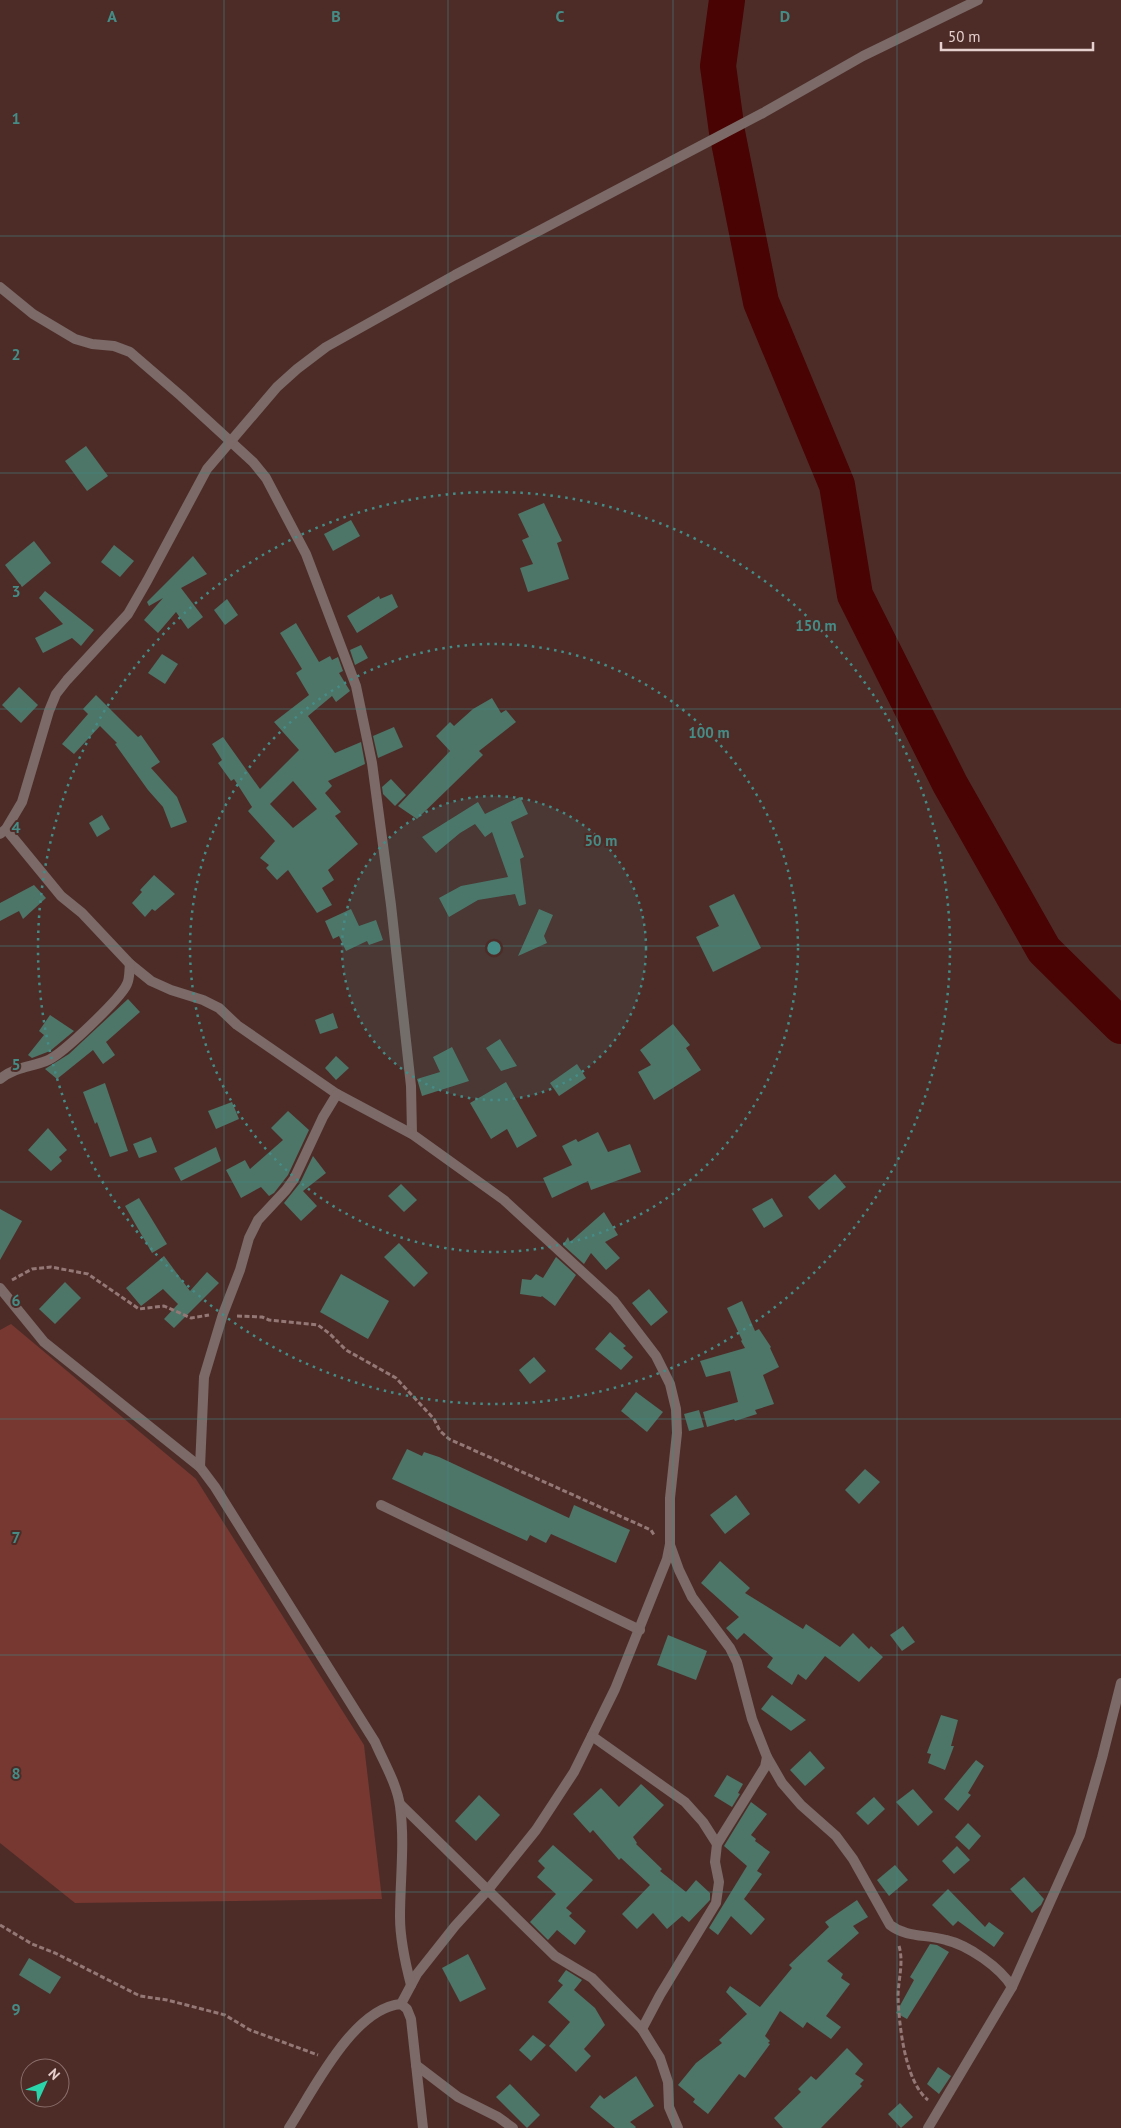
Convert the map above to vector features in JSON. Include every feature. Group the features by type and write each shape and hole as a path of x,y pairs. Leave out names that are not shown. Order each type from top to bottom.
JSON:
{"street":[{"path":"401,2004 417,1974 536,1830 574,1772 616,1689 667,1559 670,1544 670,1498 676,1433 676,1409 670,1384 656,1356 614,1301 504,1200 412,1134 337,1094 237,1025 218,1008 203,1000 171,990 152,980 130,964 82,913 61,896 43,877 28,853 3,832 22,802 36,759 48,711 56,694 128,614 207,469 277,387 304,363 326,347 590,203 763,113 863,56 978,0"},
{"path":"0,287 33,314 68,336 92,344 114,346 130,352 253,462 266,478 306,554 356,686 372,763 391,905 411,1086 412,1134"},
{"path":"0,1079 10,1071 47,1061 62,1051 128,983 130,964"},
{"path":"200,1467 204,1377 249,1238 258,1220 294,1179 323,1117 337,1094"},
{"path":"4,1285 44,1342 200,1467 215,1487 375,1742 393,1782 400,1804 403,1835 400,1919 403,1951 411,1984"},
{"path":"381,1505 640,1630"},
{"path":"670,1544 679,1570 692,1597 730,1648 737,1662 752,1720 767,1757 782,1784 801,1805 836,1836 853,1858 890,1925 899,1932 948,1940 984,1958 1005,1976 1012,1987"},
{"path":"928,2128 1012,1987 1080,1835 1121,1683"},
{"path":"592,1736 685,1802 703,1822 717,1844"},
{"path":"642,2029 660,1995 716,1903 720,1882 715,1862 717,1844 765,1767 767,1757"},
{"path":"400,1804 555,1956 592,1978 642,2029 660,2058 668,2082 669,2107 678,2128"},
{"path":"289,2128 335,2056 355,2030 385,2007 401,2004"},
{"path":"401,2004 407,2009 410,2019 422,2128"},
{"path":"416,2065 458,2097 513,2128"}],"path":[{"path":"4,1285 32,1269 51,1267 88,1274 139,1309 164,1306 191,1318 223,1314 240,1317 262,1317 269,1320 318,1325 346,1350 396,1378 434,1419 440,1431 449,1439 651,1530 667,1559"},
{"path":"0,1925 32,1944 140,1996 167,2000 225,2014 250,2030 326,2058 335,2056"},
{"path":"890,1925 900,1948 901,1969 898,1996 902,2039 908,2069 925,2098 938,2109"}],"shaded area":[{"path":"11,1324 196,1479 364,1745 382,1899 75,1903 0,1843 0,1330"}],"building":[{"path":"86,446 108,476 87,491 65,461"},
{"path":"544,503 562,541 557,543 569,579 528,592 520,568 533,564 522,540 529,537 518,514"},
{"path":"351,520 360,536 333,551 324,534"},
{"path":"34,541 51,563 22,587 5,565"},
{"path":"114,545 134,561 120,577 101,562"},
{"path":"193,556 207,574 181,588 203,617 188,629 176,612 158,633 144,620 163,598 149,606 147,602"},
{"path":"45,591 94,630 81,646 72,638 43,653 35,638 63,624 39,598"},
{"path":"392,594 398,607 357,633 347,616 379,596 380,599"},
{"path":"227,599 238,615 225,625 214,610"},
{"path":"296,623 319,662 330,656 332,660 338,657 343,671 339,673 350,691 336,702 332,696 308,716 335,753 361,742 365,764 328,781 332,786 325,793 341,812 335,816 358,844 328,870 334,880 322,888 332,905 317,913 288,870 277,880 266,868 269,865 260,858 275,841 248,811 252,807 234,779 231,781 218,763 222,760 212,744 223,737 260,789 299,750 274,722 309,695 296,673 302,669 280,633","holes":["293,781 317,809 293,828 270,804"]},
{"path":"361,645 368,658 355,665 350,650"},
{"path":"162,654 178,664 165,684 148,673"},
{"path":"19,687 38,705 21,723 2,705"},
{"path":"96,695 138,737 141,735 160,762 151,768 177,797 187,822 171,828 163,807 148,790 115,744 117,743 100,726 74,754 62,744 88,714 83,709"},
{"path":"492,698 501,713 506,710 516,722 479,751 483,755 417,819 398,806 450,751 436,736 450,722 454,726 473,709"},
{"path":"394,727 403,747 378,758 373,736"},
{"path":"391,779 406,795 395,806 383,794 382,787"},
{"path":"520,797 528,814 511,822 524,857 520,859 526,904 519,906 515,894 478,900 449,917 439,898 461,886 508,877 492,832 485,837 475,824 460,833 436,853 422,837 478,802 485,814"},
{"path":"102,815 110,829 97,837 89,823"},
{"path":"154,875 175,894 155,911 152,909 145,917 132,903 142,892 140,890"},
{"path":"34,885 46,898 23,919 19,911 0,921 0,903"},
{"path":"734,894 761,948 713,972 696,937 719,926 709,906"},
{"path":"351,909 359,926 376,920 383,940 369,945 367,941 346,951 339,936 333,939 325,921"},
{"path":"539,909 553,915 544,936 547,943 518,956"},
{"path":"128,999 140,1012 106,1042 115,1055 103,1064 93,1050 57,1079 45,1069 69,1054"},
{"path":"333,1013 338,1028 320,1034 315,1020"},
{"path":"50,1015 74,1031 50,1051 32,1058 28,1055 44,1035 39,1031"},
{"path":"673,1024 690,1045 686,1048 701,1070 654,1100 638,1072 651,1065 640,1050"},
{"path":"500,1039 517,1066 501,1071 486,1048"},
{"path":"452,1047 469,1081 422,1096 417,1079 440,1072 433,1057"},
{"path":"336,1056 349,1068 336,1080 325,1068"},
{"path":"577,1064 586,1078 559,1096 550,1083"},
{"path":"506,1082 537,1136 517,1148 507,1129 491,1139 470,1103"},
{"path":"105,1083 128,1151 110,1157 83,1092"},
{"path":"232,1102 239,1119 216,1129 208,1111"},
{"path":"288,1111 309,1130 288,1175 274,1193 269,1196 261,1187 241,1198 226,1170 245,1160 250,1169 283,1140 271,1128"},
{"path":"48,1128 67,1150 59,1157 62,1161 51,1171 28,1150"},
{"path":"598,1132 608,1152 630,1144 641,1172 591,1190 588,1181 552,1198 543,1178 572,1165 562,1146 576,1139 578,1142"},
{"path":"151,1137 157,1152 139,1158 133,1144"},
{"path":"216,1147 221,1161 181,1181 174,1168"},
{"path":"313,1156 326,1173 303,1191 317,1206 301,1221 284,1203 300,1183"},
{"path":"835,1174 846,1187 819,1210 808,1197"},
{"path":"401,1184 417,1200 404,1212 388,1196"},
{"path":"139,1198 167,1244 152,1253 125,1206"},
{"path":"772,1198 783,1216 764,1228 752,1209"},
{"path":"0,1209 22,1221 0,1260"},
{"path":"604,1212 618,1235 605,1242 620,1258 606,1270 591,1253 584,1264 563,1245 568,1237 570,1242"},
{"path":"399,1243 428,1273 414,1287 384,1257"},
{"path":"164,1256 190,1291 207,1272 219,1283 174,1328 164,1319 178,1304 163,1289 141,1306 126,1288"},
{"path":"556,1257 576,1275 555,1306 542,1296 520,1294 522,1279 531,1280 536,1274 543,1278"},
{"path":"341,1274 389,1301 368,1339 320,1312"},
{"path":"65,1282 81,1298 55,1324 39,1309"},
{"path":"649,1289 668,1312 651,1326 632,1303"},
{"path":"742,1301 755,1331 759,1329 771,1347 779,1367 763,1375 774,1404 755,1410 757,1414 707,1427 703,1412 738,1402 730,1371 706,1377 700,1361 745,1348 727,1308"},
{"path":"610,1332 626,1346 623,1348 633,1357 621,1370 595,1349"},
{"path":"534,1357 546,1371 530,1384 519,1370"},
{"path":"636,1392 663,1412 647,1432 621,1411"},
{"path":"699,1410 704,1427 689,1431 684,1414"},
{"path":"407,1449 422,1456 424,1452 439,1457 569,1518 574,1505 630,1530 616,1563 551,1534 546,1543 530,1535 527,1541 392,1479"},
{"path":"865,1469 880,1482 859,1504 845,1490"},
{"path":"736,1495 750,1514 725,1534 710,1515"},
{"path":"720,1561 750,1588 745,1593 803,1629 806,1624 840,1647 853,1633 869,1649 871,1646 883,1657 859,1682 825,1656 806,1680 798,1674 792,1685 767,1667 773,1658 744,1633 737,1640 726,1628 739,1617 701,1583"},
{"path":"903,1626 915,1642 902,1651 890,1635"},
{"path":"668,1635 707,1651 696,1680 657,1665"},
{"path":"772,1695 806,1720 791,1731 761,1709"},
{"path":"941,1715 958,1720 951,1746 954,1746 945,1770 928,1763 931,1754 927,1753"},
{"path":"810,1751 825,1768 805,1786 790,1770"},
{"path":"976,1760 984,1766 968,1793 971,1795 958,1811 944,1799"},
{"path":"727,1775 743,1784 738,1793 740,1794 732,1807 714,1796"},
{"path":"641,1784 664,1805 633,1837 636,1844 662,1869 660,1871 686,1892 696,1880 710,1893 710,1900 689,1922 682,1916 667,1929 653,1913 637,1929 622,1914 650,1885 621,1858 619,1860 593,1830 590,1833 573,1814 601,1788 619,1807"},
{"path":"913,1789 933,1812 918,1826 896,1802"},
{"path":"479,1795 500,1815 476,1841 455,1821"},
{"path":"874,1797 885,1809 868,1825 856,1813"},
{"path":"751,1802 767,1814 751,1835 756,1839 755,1841 770,1852 757,1871 762,1874 744,1899 765,1919 751,1935 731,1916 718,1935 709,1928 747,1866 724,1846"},
{"path":"968,1823 981,1836 969,1850 955,1837"},
{"path":"553,1845 593,1880 566,1908 572,1913 569,1916 586,1931 575,1945 557,1930 548,1940 530,1922 556,1894 537,1877 545,1868 538,1861"},
{"path":"957,1846 970,1860 954,1874 942,1861"},
{"path":"895,1865 908,1880 889,1896 877,1880"},
{"path":"1024,1877 1044,1899 1041,1905 1032,1913 1010,1889"},
{"path":"948,1889 985,1927 989,1922 1004,1933 994,1947 958,1921 953,1926 932,1905"},
{"path":"857,1900 868,1917 853,1926 859,1933 827,1961 843,1974 841,1978 850,1984 826,2016 841,2027 831,2039 807,2022 803,2028 780,2011 765,2036 770,2041 768,2043 770,2044 745,2078 739,2074 708,2114 693,2102 695,2099 678,2085 696,2063 722,2043 719,2040 747,2014 726,1992 730,1986 760,2007 792,1968 789,1965 829,1927 825,1922"},
{"path":"930,1944 937,1945 949,1952 907,2019 896,2013 914,1980 910,1977"},
{"path":"468,1954 486,1989 460,2002 442,1968"},
{"path":"29,1958 61,1977 50,1994 19,1975"},
{"path":"566,1970 582,1980 574,1990 595,2008 605,2025 584,2049 591,2056 576,2072 549,2046 570,2022 548,2002 563,1985 558,1981"},
{"path":"533,2035 546,2045 531,2061 519,2050"},
{"path":"847,2048 863,2064 855,2074 864,2080 860,2084 862,2086 821,2128 783,2128 774,2118 801,2092 798,2089 811,2076 816,2080"},
{"path":"938,2067 951,2076 939,2094 927,2084"},
{"path":"636,2076 654,2106 630,2122 635,2128 615,2128 590,2107 600,2095 604,2099"},
{"path":"510,2084 540,2115 527,2128 496,2097"},
{"path":"900,2103 913,2117 901,2128 888,2114"}],"waterway":[{"path":"727,0 718,66 727,132 761,302 837,485 855,595 950,784 1044,950 1121,1026"}]}
